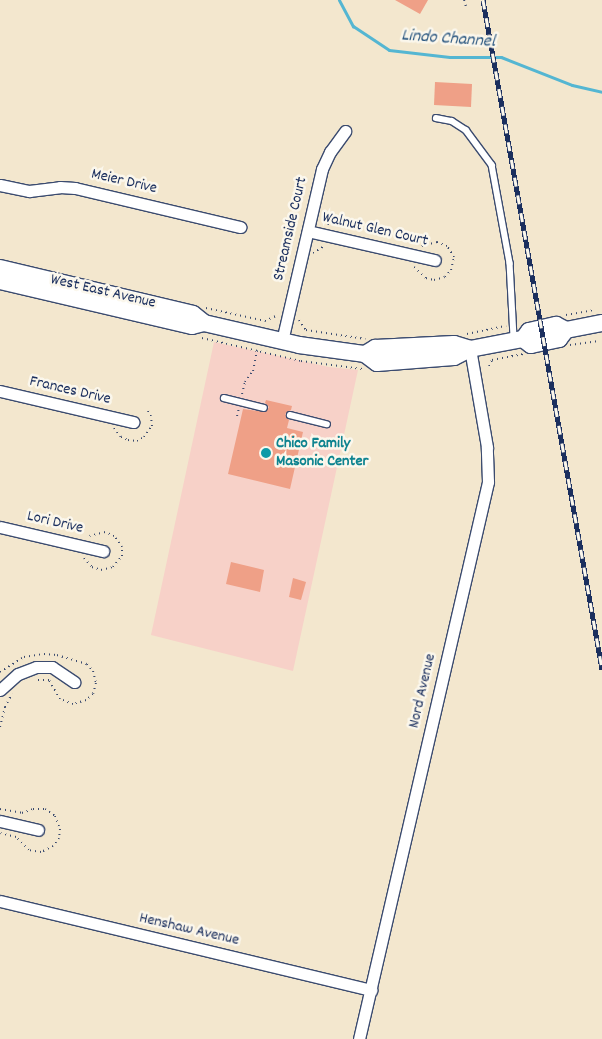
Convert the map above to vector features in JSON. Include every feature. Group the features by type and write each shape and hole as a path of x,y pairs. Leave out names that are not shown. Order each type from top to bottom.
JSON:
{"main road":[{"name":"West East Avenue","path":"0,268 193,314 202,314 282,341 322,349 454,344 517,334 531,345 559,339 566,323 598,316"},
{"name":"West East Avenue","path":"0,282 192,326 202,314"}],"street":[{"name":"Streamside Court","path":"282,341 326,161 344,131"},
{"name":"Meier Drive","path":"0,185 37,191 60,187 75,188 240,226"},
{"name":"Walnut Glen Court","path":"308,231 435,260"},
{"name":"Nord Avenue","path":"359,1039 488,482 487,447 466,342"},
{"name":"Frances Drive","path":"0,391 133,422"},
{"name":"Lori Drive","path":"0,527 103,551"},
{"path":"0,690 18,674 36,667 52,667 74,682"},
{"path":"0,821 38,830"},
{"name":"Henshaw Avenue","path":"0,902 371,990"}],"lane":[{"path":"436,118 452,121 466,130 492,166 510,263 517,334"},
{"path":"224,398 264,408"},
{"path":"290,415 327,424"}],"path":[{"path":"464,0 466,7"},
{"path":"323,208 322,214 329,226"},
{"path":"411,266 426,278 434,280 446,276 452,270 454,257 447,246 437,242 418,246"},
{"path":"312,253 324,245 332,247"},
{"path":"202,314 265,321 278,314 279,310"},
{"path":"566,323 598,316"},
{"path":"298,319 306,330 368,346"},
{"path":"466,342 517,334"},
{"path":"237,416 245,382 253,371 258,350"},
{"path":"0,672 24,657 44,654 57,655 87,664 93,670 96,683 93,694 86,700 73,704 60,699 49,680 43,678 28,682"},
{"path":"0,727 5,707 16,690"}],"shaded area":[{"path":"214,342 329,367 358,370 293,671 151,635"}],"building":[{"path":"395,0 428,0 420,14"},
{"path":"435,82 472,84 471,107 434,105"},
{"name":"Chico Family Masonic Center","path":"266,400 292,406 291,410 285,414 289,420 287,428 303,432 290,489 228,474 243,409 266,412 269,407 265,403"},
{"path":"231,562 264,570 260,592 226,584"},
{"path":"293,578 306,582 301,600 289,597"}],"waterway":[{"name":"Lindo Channel","path":"339,0 353,26 389,50 450,57 501,57 572,85 602,92"}],"railway":[{"path":"483,0 602,669"}],"place":[{"name":"Chico Family Masonic Center","path":"266,453"}]}
